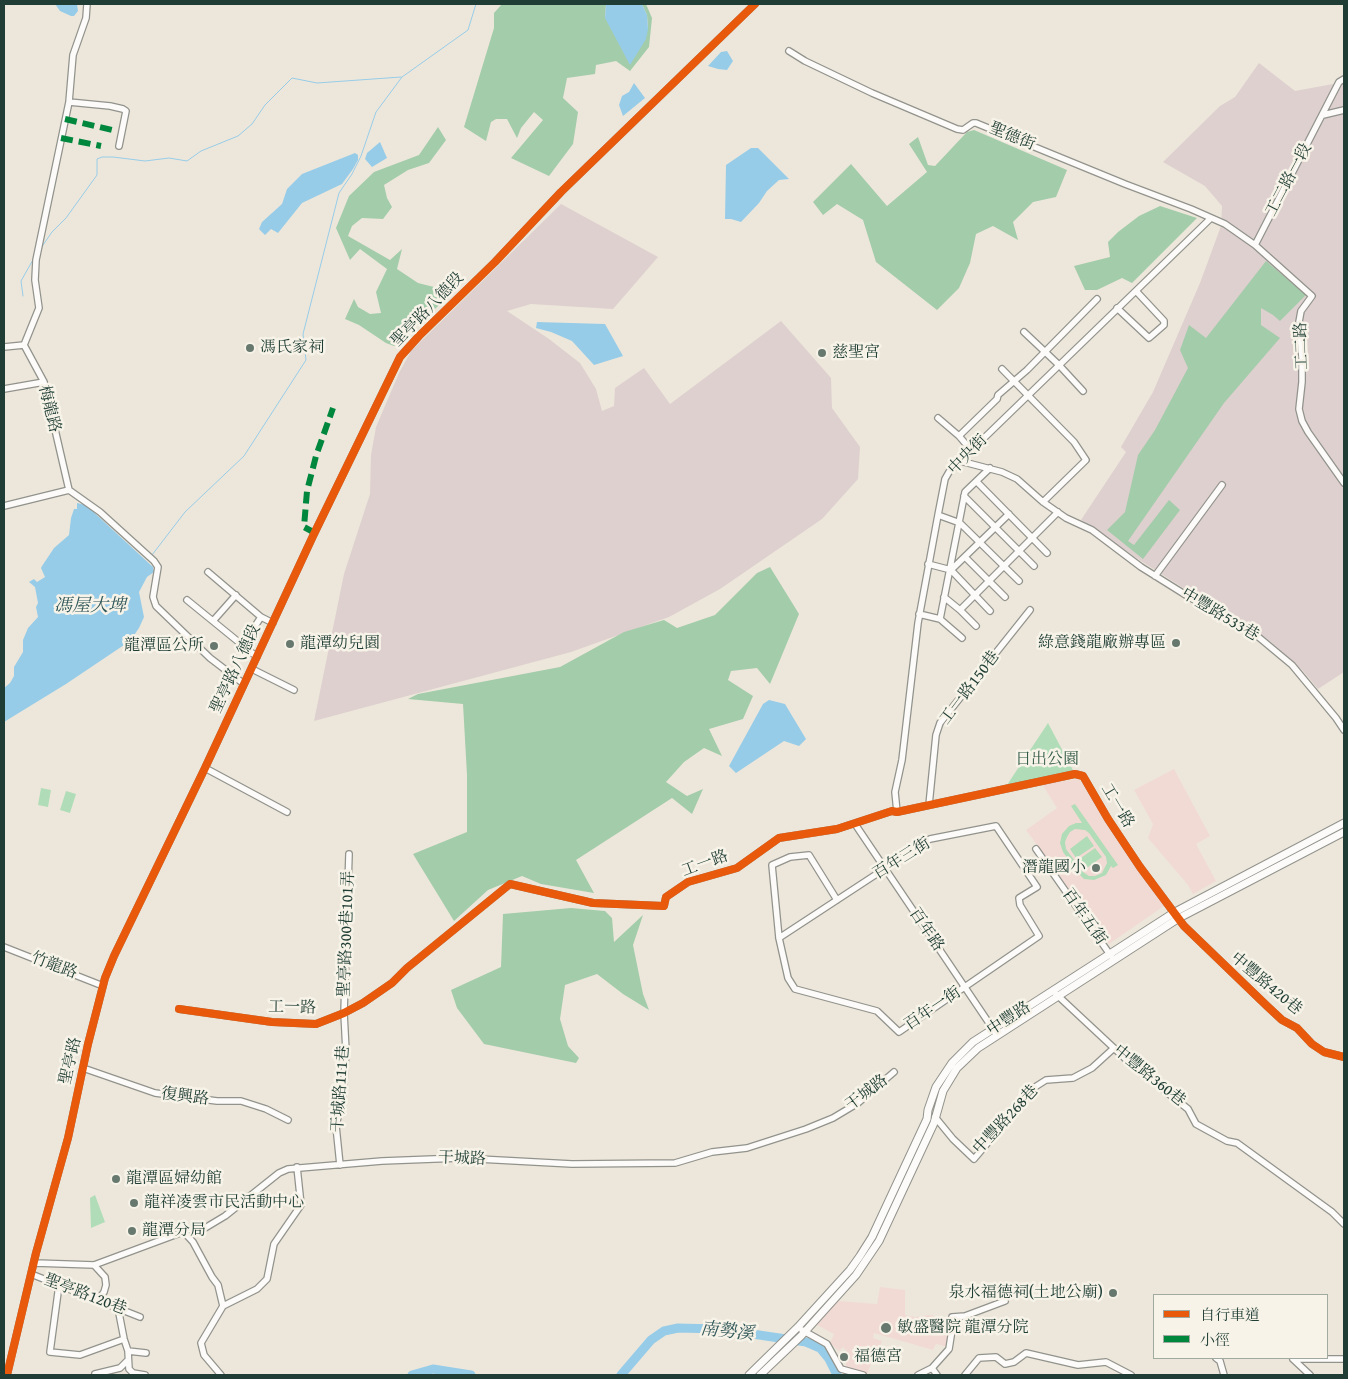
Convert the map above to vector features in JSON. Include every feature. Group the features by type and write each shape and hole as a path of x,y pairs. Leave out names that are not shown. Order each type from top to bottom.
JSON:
{"main road":[{"name":"中豐路","path":"799,1332 850,1270 872,1237 927,1119 936,1087 952,1063 973,1042 995,1032 1055,994 1112,957 1174,912 1344,823"},
{"name":"中豐路","path":"1112,957 1180,918 1344,832"},
{"name":"中豐路","path":"799,1332 856,1275 879,1241 935,1117 943,1091 958,1068 995,1032"},
{"path":"749,1375 781,1344 799,1332"},
{"path":"760,1375 790,1347 799,1332"}],"street":[{"path":"4,347 24,345 40,308 35,280 37,258 69,102 74,54 86,18 87,4"},
{"name":"聖亭路八德段","path":"205,768 400,357 562,192 755,4"},
{"name":"聖德街","path":"789,50 805,61 872,93 957,128 963,130 976,123 1211,218"},
{"name":"工二路一段","path":"1255,245 1342,80"},
{"path":"69,102 110,106 126,111 119,146"},
{"path":"1323,115 1344,110"},
{"name":"工二路","path":"1211,218 1225,224 1255,245 1312,296 1301,311 1299,322 1302,358 1299,408 1302,421 1308,432 1344,483"},
{"name":"中央街","path":"897,812 894,792 902,760 919,614 945,479 949,472 971,450 1211,218"},
{"path":"1117,308 1149,338 1164,324 1164,320 1136,291"},
{"path":"959,436 998,395 1045,352 1097,299"},
{"path":"1024,332 1083,391"},
{"name":"梅龍路","path":"24,345 44,382 69,490"},
{"path":"1002,368 1074,442 1086,460 1043,502"},
{"path":"4,389 44,382"},
{"path":"938,418 959,436 971,450"},
{"name":"中豐路533巷","path":"960,461 990,468 1017,479 1043,502 1092,530 1140,567 1250,630 1292,665 1344,730"},
{"path":"940,619 965,492 990,468"},
{"path":"977,482 1047,554"},
{"path":"1155,576 1222,485"},
{"path":"4,506 69,490 100,512 154,561 158,567 153,597 156,606 210,658 244,684"},
{"path":"964,496 1034,566"},
{"path":"960,610 1058,512"},
{"path":"951,570 1009,514"},
{"path":"938,515 960,523 1019,581"},
{"path":"965,557 1005,597"},
{"path":"928,564 951,570 990,612"},
{"path":"208,572 261,617 273,623"},
{"path":"213,621 236,595"},
{"path":"944,597 976,626"},
{"path":"188,600 257,657"},
{"name":"工一路150巷","path":"930,805 936,736 940,723 1030,610"},
{"path":"919,614 940,619 962,638"},
{"path":"242,646 261,617"},
{"path":"252,669 294,690"},
{"path":"205,768 286,812"},
{"name":"聖亭路","path":"7,1375 36,1253 68,1138 103,986 114,956 205,768"},
{"name":"工一路","path":"179,1009 298,1025 316,1024 363,1003 392,983 407,968 510,884 593,903 664,906 666,897 688,882 737,868 779,838 837,829 892,811 897,812 1075,774 1082,776 1140,867 1180,918"},
{"name":"百年路","path":"855,824 995,1032"},
{"name":"百年三街","path":"779,938 930,839 996,826 1037,887 1019,898 1020,906 1039,936"},
{"name":"百年五街","path":"1036,849 1112,957"},
{"name":"聖亭路300巷101弄","path":"344,1013 349,854"},
{"path":"779,938 772,865 790,857 810,855 837,900"},
{"name":"中豐路420巷","path":"1180,918 1184,926 1214,957 1282,1020 1297,1028 1320,1050 1344,1057"},
{"name":"百年一街","path":"779,938 788,978 795,989 877,1011 899,1032 1039,936"},
{"name":"竹龍路","path":"4,947 103,986"},
{"name":"中豐路360巷","path":"1055,994 1133,1066 1146,1072 1164,1090 1188,1109 1196,1124 1227,1141 1237,1143 1325,1207 1344,1224"},
{"name":"干城路111巷","path":"340,1165 336,1126 343,1094 346,1051 344,1013"},
{"name":"中豐路268巷","path":"935,1117 953,1139 974,1159 1035,1087 1046,1080 1073,1078 1092,1068 1114,1048"},
{"name":"復興路","path":"83,1068 155,1093 217,1101 241,1101 266,1109 288,1120"},
{"name":"干城路","path":"35,1263 94,1265 191,1229 205,1228 214,1224 284,1170 382,1161 460,1158 572,1164 675,1163 712,1152 748,1148 833,1118 858,1103 894,1072"},
{"path":"221,1375 204,1355 201,1343 222,1306 257,1289 267,1279 274,1244 301,1205 298,1168"},
{"path":"183,1232 193,1242 218,1285 222,1306"},
{"path":"94,1265 105,1277 106,1286 99,1299"},
{"name":"聖亭路120巷","path":"31,1274 99,1299 140,1317"},
{"path":"59,1285 50,1352 80,1355 124,1339"},
{"path":"918,1375 932,1368 949,1349 952,1316 965,1316 1005,1301"},
{"path":"118,1308 128,1351 127,1361 129,1369 133,1373 145,1375"},
{"path":"799,1332 827,1344 841,1369 863,1375"},
{"path":"128,1351 146,1353"},
{"path":"965,1375 979,1358 996,1357 1005,1364 1014,1362 1026,1353 1078,1365 1106,1362 1132,1375"},
{"path":"1217,1359 1220,1361 1224,1375"},
{"path":"1293,1359 1310,1375"},
{"path":"1328,1359 1344,1359"},
{"path":"95,1374 120,1368 127,1361"},
{"path":"932,1368 937,1375"}],"shaded area":[{"path":"1259,63 1295,91 1344,82 1344,672 1318,689 1302,670 1271,642 1228,612 1188,591 1141,561 1081,520 1126,452 1121,447 1153,392 1200,283 1221,226 1222,206 1205,186 1163,162 1220,106 1235,97"},
{"path":"561,204 658,257 613,309 531,304 507,311 549,339 580,363 596,389 602,411 614,406 615,388 644,368 670,404 781,321 831,378 832,408 860,447 858,479 822,519 720,589 669,617 571,652 314,721 344,574 370,494 371,455 376,427 399,373 411,351"},
{"path":"1174,769 1210,836 1196,844 1216,881 1193,894 1188,885 1148,838 1153,824 1134,790"},
{"name":"潛龍國小","path":"1079,779 1164,906 1109,944 1026,830 1057,808 1042,784"},
{"name":"敏盛醫院 龍潭分院","path":"880,1287 905,1290 905,1315 915,1317 930,1315 950,1319 948,1347 936,1344 933,1350 874,1333 873,1338 882,1341 867,1374 845,1368 850,1355 843,1347 839,1351 830,1343 834,1334 815,1324 838,1301 877,1304"}],"green space":[{"path":"502,4 606,4 605,18 648,29 647,15 642,4 646,4 652,18 649,47 630,71 616,61 596,65 595,74 567,78 563,98 578,112 573,144 549,176 511,158 543,120 534,112 521,128 517,138 507,119 496,119 491,122 486,141 464,127 494,28 494,13"},
{"path":"438,127 446,140 429,163 408,170 384,185 387,198 392,207 383,219 362,218 352,226 348,236 390,260 402,249 397,269 418,283 434,287 447,298 394,346 386,343 359,325 345,319 354,299 358,307 370,314 381,313 376,292 387,269 360,249 350,260 336,228 349,196 374,172 419,155"},
{"path":"974,130 1067,170 1056,197 1033,202 1013,222 1018,240 993,226 976,234 970,263 959,288 937,310 876,262 863,220 837,204 823,215 813,202 851,164 887,206 927,172 909,144 918,137 928,165 935,166 967,132"},
{"path":"1160,206 1197,218 1132,283 1122,278 1097,290 1085,290 1074,266 1110,257 1108,242 1139,216"},
{"path":"1266,261 1306,295 1280,321 1261,308 1261,325 1280,338 1224,403 1128,541 1134,545 1169,500 1180,510 1143,559 1107,530 1125,512 1138,455 1155,430 1188,368 1180,350 1189,325 1206,338"},
{"path":"770,567 799,614 770,684 757,668 731,671 728,680 753,696 743,719 709,729 722,756 704,748 684,762 666,782 687,796 703,789 692,814 672,798 576,860 594,893 541,884 522,876 488,890 454,921 413,854 467,832 467,775 463,704 408,699 418,694 560,667 624,632 664,620 677,628 715,615 757,573"},
{"name":"日出公園","path":"1048,723 1075,774 1007,785"},
{"path":"41,788 51,790 48,807 38,805"},
{"path":"66,791 76,794 70,813 60,810"},
{"path":"1075,804 1118,865 1113,868 1111,866 1106,875 1094,880 1084,879 1080,875 1063,852 1060,843 1062,834 1069,826 1082,823 1071,806","holes":["1075,829 1085,830 1106,857 1107,863 1102,873 1095,876 1089,876 1083,872 1066,849 1065,842 1070,832"]},
{"path":"1087,836 1094,846 1076,858 1070,849"},
{"path":"1095,848 1102,857 1084,870 1078,860"},
{"path":"571,908 605,911 612,918 614,942 643,915 633,945 643,994 649,1010 623,994 597,974 565,985 560,1019 568,1046 579,1058 576,1063 484,1044 457,1008 451,990 501,967 503,914"},
{"path":"95,1195 105,1222 91,1228 90,1198"}],"water":[{"path":"55,4 77,4 78,11 74,16 71,16 60,11"},
{"path":"606,4 642,4 647,15 648,29 646,39 630,65 605,18"},
{"path":"727,51 733,61 727,70 708,66 721,52"},
{"path":"634,83 645,98 623,116 619,105 622,96 629,92"},
{"path":"380,142 387,158 372,167 365,159 367,153"},
{"path":"751,148 758,148 789,179 779,180 767,191 759,203 741,222 725,219 726,165"},
{"path":"355,153 358,155 358,160 342,184 302,203 278,233 271,229 265,235 259,229 262,222 282,204 287,189 302,174"},
{"path":"537,322 605,324 623,356 594,365 572,341 536,328"},
{"name":"馮屋大埤","path":"77,503 86,505 153,567 154,572 147,577 139,592 144,617 130,641 66,684 4,722 4,688 14,676 14,667 23,652 23,640 28,628 38,617 35,587 29,582 34,579 37,582 45,577 41,568 54,548 69,535 71,518 74,509 77,509"},
{"path":"769,700 785,704 806,739 799,746 784,741 736,773 729,766 763,704"}],"waterway":[{"path":"152,555 185,512 244,456 306,360 303,334 339,193 361,156 376,112 402,77 468,30 476,4"},
{"path":"41,248 52,232 66,218 97,175 97,159 113,157 145,161 169,158 187,161 201,151 238,136 252,124 265,105 292,78 317,83 401,77"},
{"path":"23,296 21,281 34,258"},
{"name":"南勢溪","path":"621,1375 651,1340 664,1331 678,1328 719,1329 806,1342 820,1348 829,1359 837,1375"},
{"name":"南勢溪","path":"412,1375 433,1369 471,1375"}],"marked path":[{"path":"65,119 112,130"},
{"path":"61,138 101,146"},
{"path":"315,533 304,527 307,491 316,456 333,408"}],"cycle path":[{"path":"7,1375 36,1253 68,1138 88,1044 105,978 313,536 400,357 495,262 561,192 755,4"},
{"path":"179,1009 272,1022 316,1024 363,1003 392,983 407,968 510,884 593,903 664,906 666,897 688,882 737,868 779,838 837,829 892,811 897,812 1075,774 1083,776 1108,819 1140,867 1184,926 1282,1020 1297,1028 1312,1044 1324,1052 1344,1057"}],"place":[{"name":"馮氏家祠","path":"250,348"},
{"name":"慈聖宮","path":"822,353"},
{"name":"綠意錢龍廠辦專區","path":"1176,643"},
{"name":"龍潭幼兒園","path":"290,644"},
{"name":"龍潭區公所","path":"214,646"},
{"name":"潛龍國小","path":"1096,868"},
{"name":"龍潭區婦幼館","path":"116,1179"},
{"name":"龍祥凌雲市民活動中心","path":"134,1203"},
{"name":"龍潭分局","path":"132,1231"},
{"name":"泉水福德祠(土地公廟)","path":"1113,1293"},
{"name":"敏盛醫院 龍潭分院","path":"886,1328"},
{"name":"福德宮","path":"844,1357"}]}
